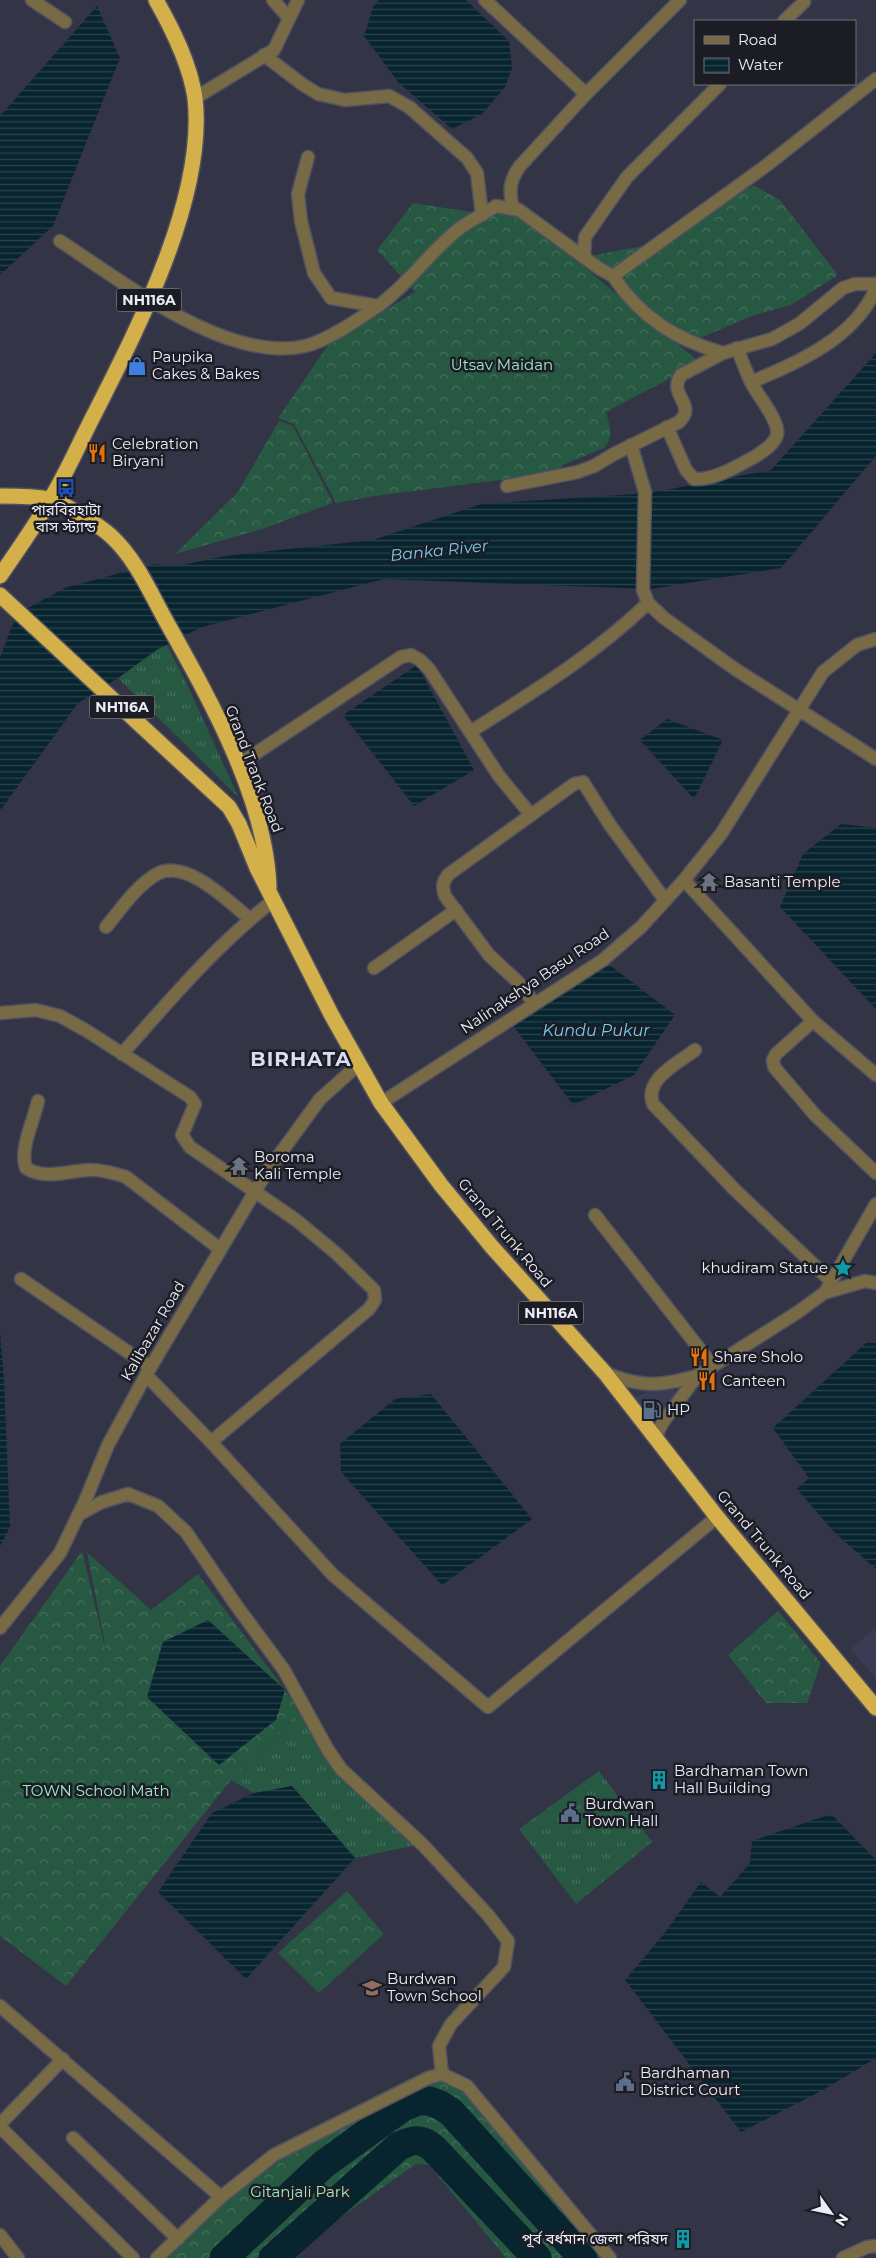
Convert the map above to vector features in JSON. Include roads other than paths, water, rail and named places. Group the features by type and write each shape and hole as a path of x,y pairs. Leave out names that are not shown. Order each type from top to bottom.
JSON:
{"highway":[{"name":"NH116A","path":"0,576 50,500 130,347 150,299 182,210 192,166 196,134 195,98 188,70 156,0"},
{"path":"0,496 50,500"},
{"name":"Grand Trank Road","path":"50,500 92,521 110,535 135,564 205,691 238,765 265,845 271,895"},
{"name":"NH116A","path":"0,595 229,807 239,824 257,868 271,895"},
{"name":"Grand Trunk Road","path":"271,895 358,1065 381,1103 441,1185 492,1247 605,1373 656,1436 717,1517 876,1708"}],"street":[{"path":"32,0 66,22"},
{"path":"273,0 289,18"},
{"path":"195,98 274,50 298,0"},
{"path":"485,0 586,94"},
{"path":"513,210 509,192 512,178 586,94 680,0"},
{"path":"785,20 804,2 803,0"},
{"path":"264,55 318,94 345,100 389,96 409,107 467,158 477,173 482,215"},
{"path":"613,276 767,165 876,80"},
{"path":"584,257 584,238 622,183 719,85"},
{"path":"308,157 298,194 301,221 314,273 331,298 378,306"},
{"path":"60,240 150,299 199,327 236,340 274,348 305,346 330,335 378,306 411,278 453,234 496,206 520,210 613,276 626,296 670,332 698,346 723,353"},
{"path":"507,486 578,472 594,466 631,445 679,422 685,417 687,410 676,388 677,381 687,372 723,353 772,339 799,324 843,288 855,284 876,286 863,312 851,326 798,361 751,382"},
{"path":"668,427 686,470 694,479 715,476 733,469 773,442 777,434 776,425 751,382 737,348"},
{"path":"631,445 645,492 643,590 648,603 664,618 735,669 799,708 876,759"},
{"path":"470,732 595,650 618,632 648,603"},
{"name":"Nalinakshya Basu Road","path":"381,1103 603,960 641,927 684,880 721,834 823,672 857,645 876,639"},
{"path":"238,765 401,657 411,655 420,660 429,669 499,776 531,815"},
{"path":"534,1003 518,982 489,955 445,896 442,888 443,881 449,874 574,784 582,782 610,825 665,900"},
{"path":"106,927 139,888 158,873 175,869 196,877 250,918"},
{"path":"684,880 813,1021 876,1075"},
{"path":"122,1054 207,960 271,895"},
{"path":"374,968 456,910"},
{"path":"0,1013 36,1010 60,1016 87,1031 194,1100 195,1104 182,1135 184,1141 296,1220 337,1254 374,1290 375,1300 370,1309 211,1442"},
{"path":"813,1021 776,1054 773,1060 774,1067 815,1114 876,1173"},
{"path":"695,1050 653,1085 650,1095 653,1104 735,1190 831,1282"},
{"name":"Kalibazar Road","path":"0,1628 60,1553 108,1445 148,1371 266,1173 320,1099 358,1065"},
{"path":"38,1101 34,1122 25,1147 24,1162 26,1168 35,1173 60,1174 89,1170 110,1172 126,1177 220,1249"},
{"path":"824,1293 876,1204"},
{"path":"594,1215 713,1366"},
{"path":"21,1279 148,1371 334,1575 488,1707 717,1517"},
{"path":"605,1373 639,1384 668,1383 697,1376 798,1312 824,1293 865,1281 876,1283"},
{"path":"656,1436 697,1376"},
{"path":"78,1515 102,1502 128,1494 158,1506 186,1532 236,1605 284,1670 328,1750 341,1769 423,1845 488,1914 508,1941 504,1967 451,2024 439,2046 442,2074"},
{"path":"0,2006 221,2198"},
{"path":"63,2059 0,2126 132,2258"},
{"path":"158,2258 221,2198 274,2155 428,2078 442,2074 466,2086 610,2258"},
{"path":"72,2138 178,2238"},
{"path":"0,2235 18,2258"},
{"path":"843,2258 867,2247 876,2246"}],"water":[{"path":"379,0 466,0 509,41 512,68 505,87 482,114 452,129 399,83 364,36 373,7"},
{"path":"97,6 120,58 53,226 0,275 0,116"},
{"name":"Banka River","path":"876,353 876,456 781,568 651,589 384,579 202,627 158,649 118,678 78,703 0,811 0,657 17,614 65,588 153,564 177,566 225,556 373,540 481,504 650,493 771,470"},
{"path":"417,665 474,770 414,806 343,715"},
{"path":"667,719 723,740 694,799 640,740"},
{"path":"841,824 876,828 876,1009 780,907 803,854"},
{"name":"Kundu Pukur","path":"603,960 675,1015 634,1075 573,1105 508,1019"},
{"path":"0,1332 10,1527 0,1546"},
{"path":"866,1343 876,1343 876,1569 835,1533 797,1489 809,1478 773,1428"},
{"path":"431,1394 532,1519 442,1585 341,1472 340,1444 395,1399"},
{"path":"208,1620 285,1690 276,1720 219,1765 147,1697 163,1642"},
{"path":"292,1786 355,1858 246,1979 158,1892 212,1813 254,1793"},
{"path":"831,1814 876,1860 876,2058 823,2090 741,2132 625,1980 664,1934 701,1882 720,1897 750,1863 752,1841"}],"waterway":[{"path":"224,2258 324,2164 403,2107 418,2101 429,2101 451,2112 583,2258"},
{"path":"273,2258 399,2146 418,2141 422,2141 434,2149 537,2258"}],"place":[{"name":"Paupika Cakes & Bakes","path":"137,366"},
{"name":"Celebration Biryani","path":"97,453"},
{"name":"পারবিরহাটা বাস স্ট্যান্ড","path":"66,488"},
{"name":"Basanti Temple","path":"709,882"},
{"name":"Boroma Kali Temple","path":"239,1166"},
{"name":"khudiram Statue","path":"843,1268"},
{"name":"Share Sholo","path":"699,1357"},
{"name":"Canteen","path":"707,1381"},
{"name":"HP","path":"652,1410"},
{"name":"Bardhaman Town Hall Building","path":"659,1780"},
{"name":"Burdwan Town Hall","path":"570,1813"},
{"name":"Burdwan Town School","path":"372,1988"},
{"name":"Bardhaman District Court","path":"625,2082"},
{"name":"পূর্ব বর্ধমান জেলা পরিষদ","path":"683,2239"}],"district":[{"name":"BIRHATA","path":"301,1059"}],"park label":[{"name":"Utsav Maidan","path":"502,365"},
{"name":"TOWN School Math","path":"96,1791"},
{"name":"Gitanjali Park","path":"300,2192"}]}
